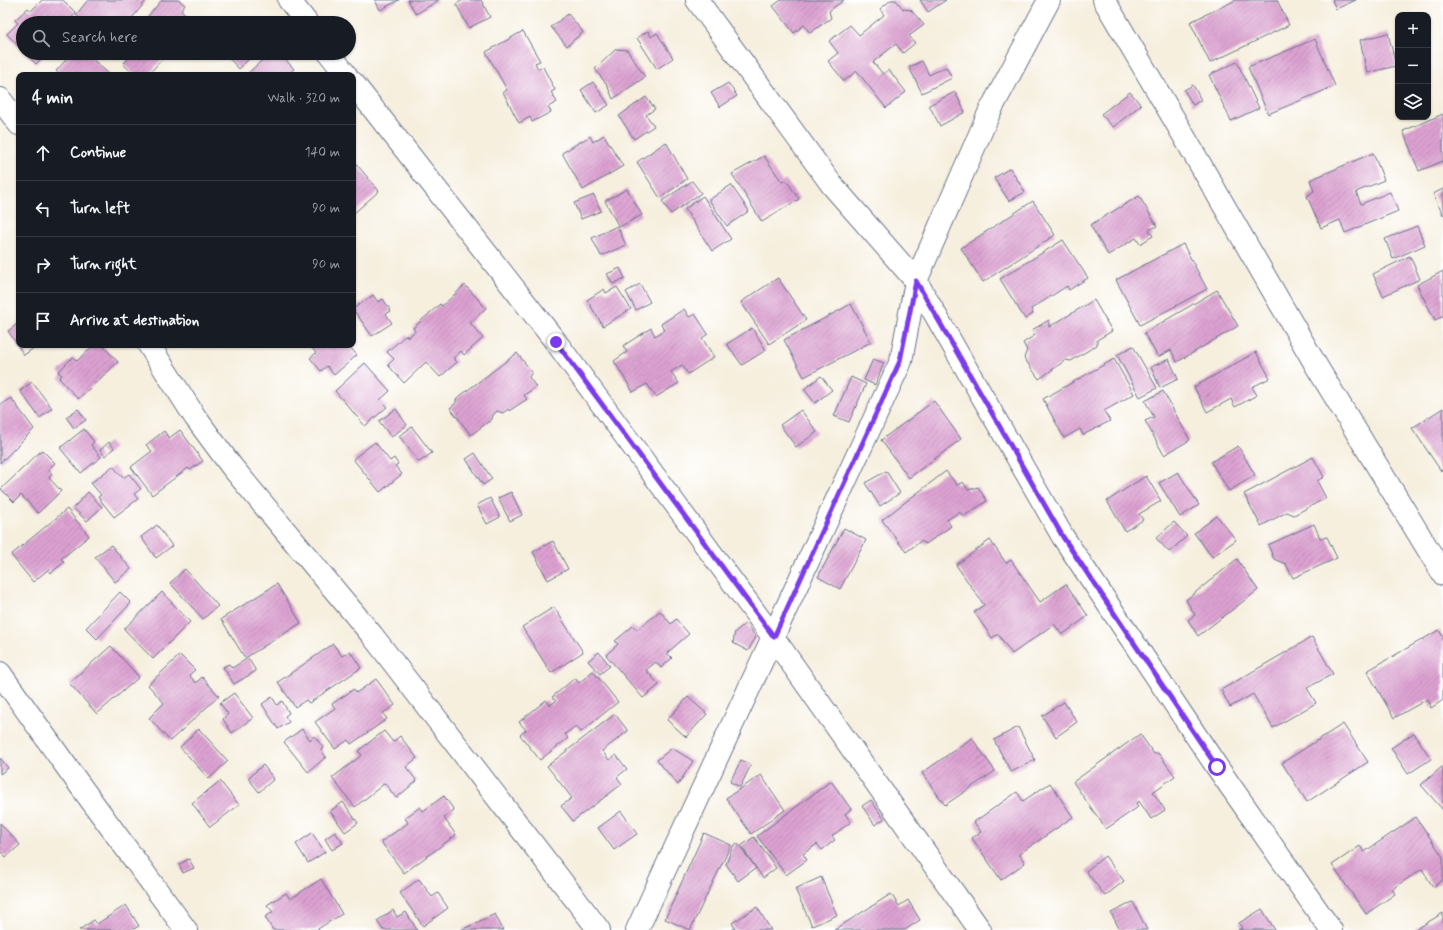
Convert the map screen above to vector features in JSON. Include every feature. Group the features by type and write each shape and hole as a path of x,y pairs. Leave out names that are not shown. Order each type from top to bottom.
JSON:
{"street":[{"path":"289,0 302,16"},
{"path":"697,0 832,185 916,281 1063,537 1217,767 1330,930"},
{"path":"637,930 774,637 900,361 916,281 989,113 1049,0"},
{"path":"1104,0 1317,367 1443,574"},
{"path":"334,60 344,72"},
{"path":"356,87 556,342 774,637 980,930"},
{"path":"0,99 16,120"},
{"path":"151,348 195,417 232,467 372,635 599,930"},
{"path":"0,673 186,930"}],"building":[{"path":"42,0 63,0 76,13 73,16 19,16 28,8 31,11"},
{"path":"88,0 146,1 134,16 76,15"},
{"path":"162,0 179,0 185,5 181,10 188,16 148,16"},
{"path":"375,0 399,0 380,10"},
{"path":"408,0 439,0 416,14"},
{"path":"463,0 481,0 490,17 469,28 456,4"},
{"path":"781,0 844,0 829,11 831,18 810,33 804,25 794,33 773,6"},
{"path":"891,0 896,0 903,9 911,10 924,25 909,36 915,43 903,53 896,44 873,62 883,74 889,70 906,92 886,108 857,71 844,81 828,61 838,53 829,41 850,25 859,35 884,15 880,9"},
{"path":"920,0 946,0 928,12"},
{"path":"1236,0 1277,0 1289,25 1210,63 1190,22"},
{"path":"1332,0 1356,0 1336,9"},
{"path":"568,14 583,32 567,46 551,27"},
{"path":"16,25 16,44 7,34"},
{"path":"523,31 540,61 535,63 538,69 543,67 555,90 551,92 557,102 548,107 551,112 532,122 530,117 519,123 503,92 507,90 486,52"},
{"path":"648,31 651,37 657,33 673,58 657,69 637,38"},
{"path":"1388,33 1395,66 1367,73 1360,40"},
{"path":"1315,39 1335,86 1268,114 1248,67"},
{"path":"616,49 627,50 645,77 613,99 607,85 595,69"},
{"path":"32,60 40,60 36,64"},
{"path":"66,60 94,60 107,72 57,72 56,71"},
{"path":"127,60 161,60 151,72 132,72 123,64"},
{"path":"231,60 248,60 239,69"},
{"path":"262,60 286,60 294,69 290,72 249,72"},
{"path":"922,61 929,75 946,67 952,78 922,93 909,67"},
{"path":"1237,62 1259,108 1231,121 1209,75"},
{"path":"593,82 609,105 596,113 581,90"},
{"path":"728,83 737,96 720,107 711,93"},
{"path":"1193,85 1201,100 1193,105 1184,90"},
{"path":"955,92 965,112 940,126 929,105"},
{"path":"1130,92 1141,105 1113,127 1101,114"},
{"path":"646,97 655,109 646,115 654,126 634,139 619,116"},
{"path":"1443,114 1443,161 1419,171 1403,131"},
{"path":"604,135 623,166 583,190 562,153 590,136 593,142"},
{"path":"666,142 687,179 660,198 637,162"},
{"path":"1373,153 1384,180 1356,192 1361,204 1390,192 1398,211 1345,233 1340,220 1321,228 1307,196 1314,191 1310,180"},
{"path":"764,156 782,182 786,180 799,199 762,222 732,174"},
{"path":"356,164 379,191 356,211"},
{"path":"1010,168 1025,192 1009,201 994,178"},
{"path":"692,181 701,193 671,214 662,201"},
{"path":"731,185 749,211 727,226 709,200"},
{"path":"627,189 642,215 619,227 605,201"},
{"path":"1443,189 1443,215 1433,194"},
{"path":"594,195 601,211 581,219 574,203"},
{"path":"703,196 731,239 712,251 685,209"},
{"path":"1139,196 1157,226 1149,230 1153,236 1140,244 1136,238 1108,255 1090,225"},
{"path":"1033,201 1055,235 983,282 961,248"},
{"path":"617,226 626,245 601,256 592,238"},
{"path":"1417,226 1425,245 1393,259 1385,239"},
{"path":"1063,240 1088,278 1069,290 1067,286 1031,309 1033,314 1025,319 1000,279"},
{"path":"1183,244 1207,289 1140,325 1116,280"},
{"path":"1410,256 1420,279 1383,296 1373,274"},
{"path":"620,268 625,278 613,284 607,274"},
{"path":"1443,271 1443,316 1435,320 1417,285"},
{"path":"778,278 806,320 769,344 741,302"},
{"path":"640,284 650,302 636,310 626,292"},
{"path":"465,285 486,308 470,323 483,338 464,355 461,351 453,358 457,362 440,377 426,362 404,383 388,365 394,359 387,352 406,335 408,337 415,331 413,328 440,304 442,306"},
{"path":"617,287 631,309 603,326 587,300 604,289 606,293"},
{"path":"1217,290 1238,326 1177,362 1171,350 1158,357 1144,333"},
{"path":"373,295 378,302 383,299 391,311 386,314 392,323 372,336 356,313 356,307"},
{"path":"1094,300 1112,331 1097,340 1097,345 1071,361 1066,360 1039,379 1024,358 1027,350 1023,343 1035,335 1032,330 1049,320 1049,327"},
{"path":"851,304 871,342 804,377 784,340"},
{"path":"684,309 689,317 695,314 708,334 702,338 714,357 688,374 682,365 671,372 679,383 656,397 647,384 633,392 614,361 627,352 623,346 651,328 655,336 665,330 661,324"},
{"path":"16,325 16,343 8,331"},
{"path":"752,328 766,350 742,365 727,344"},
{"path":"1133,346 1157,388 1140,397 1117,355"},
{"path":"19,348 34,348 24,355"},
{"path":"91,348 105,348 118,362 78,399 59,378 62,375 58,372 73,357 77,361"},
{"path":"312,348 351,348 357,355 334,375 327,366 321,371 310,358 316,353"},
{"path":"1256,352 1270,378 1252,387 1257,395 1235,407 1231,399 1207,412 1194,387"},
{"path":"517,353 532,372 529,377 536,387 524,395 527,399 509,411 508,409 503,413 497,411 493,415 492,419 471,435 450,408 456,403 456,399"},
{"path":"873,359 884,363 875,385 864,380"},
{"path":"1114,359 1134,394 1104,411 1110,421 1083,435 1080,429 1064,438 1043,399"},
{"path":"1169,359 1178,379 1160,388 1151,367"},
{"path":"365,363 390,391 380,400 387,407 365,426 335,391"},
{"path":"821,376 832,390 815,403 804,389"},
{"path":"851,377 866,384 849,422 834,416"},
{"path":"32,382 52,408 40,418 20,391"},
{"path":"1163,391 1190,440 1164,455 1145,421 1154,417 1145,401"},
{"path":"11,398 34,429 0,463 0,405"},
{"path":"934,401 961,439 909,478 881,440"},
{"path":"1443,408 1443,470 1441,471 1412,428"},
{"path":"78,409 86,420 74,428 66,417"},
{"path":"396,409 407,425 391,437 379,421"},
{"path":"801,410 817,432 796,447 780,425"},
{"path":"412,427 432,453 419,462 399,436"},
{"path":"84,429 94,442 91,445 101,457 81,473 60,448"},
{"path":"180,430 203,461 190,470 188,468 152,495 131,467 152,451 146,445 164,431 169,438"},
{"path":"109,442 114,448 105,456 100,450"},
{"path":"375,442 390,461 394,458 398,464 395,466 402,474 380,492 353,459"},
{"path":"1238,446 1255,475 1229,491 1211,462"},
{"path":"42,450 55,463 48,469 52,474 49,478 61,491 38,513 21,495 14,502 1,489"},
{"path":"475,453 492,479 483,485 466,459"},
{"path":"1313,457 1324,477 1317,481 1326,498 1294,515 1287,512 1261,526 1244,494"},
{"path":"113,466 123,478 129,474 141,489 134,494 138,499 114,517 98,497 101,495 91,483"},
{"path":"886,471 900,493 880,506 865,483"},
{"path":"946,471 957,485 963,482 968,490 978,487 987,501 964,516 959,512 947,520 951,526 926,544 921,541 906,552 882,520"},
{"path":"1178,472 1199,505 1180,517 1159,483"},
{"path":"1146,476 1161,501 1139,514 1143,520 1125,531 1107,501"},
{"path":"88,492 102,507 87,521 73,508"},
{"path":"511,492 522,515 510,521 498,498"},
{"path":"490,498 500,517 487,524 477,505"},
{"path":"67,509 89,536 61,559 64,562 51,573 49,569 33,582 11,555"},
{"path":"1217,516 1236,540 1212,557 1194,533"},
{"path":"1174,522 1187,536 1169,552 1156,538"},
{"path":"1314,524 1320,538 1327,537 1337,558 1293,578 1286,564 1274,559 1268,545"},
{"path":"157,525 172,546 156,558 141,537"},
{"path":"844,528 866,540 840,589 818,577"},
{"path":"990,540 1006,563 1011,560 1040,602 1066,584 1088,616 1062,635 1054,624 1012,654 998,634 992,638 974,612 984,605 956,565"},
{"path":"553,541 568,569 548,580 533,552"},
{"path":"111,545 131,569 115,582 95,557"},
{"path":"1237,559 1258,590 1198,636 1188,620 1195,615 1186,600"},
{"path":"185,569 218,606 203,619 170,583"},
{"path":"277,584 301,623 245,658 221,619"},
{"path":"120,592 131,603 97,639 86,628"},
{"path":"162,592 190,622 153,659 124,629"},
{"path":"554,607 583,652 551,673 522,627"},
{"path":"660,611 671,624 676,619 689,634 667,653 672,658 661,668 656,662 646,670 659,685 643,698 606,655 618,644 615,641 633,626 637,630"},
{"path":"746,623 756,637 748,651 733,643 735,632"},
{"path":"1439,630 1443,637 1443,700 1431,708 1428,699 1394,718 1367,671"},
{"path":"1312,637 1333,674 1307,688 1316,703 1273,728 1253,694 1230,707 1221,690"},
{"path":"333,644 342,656 350,651 361,668 309,703 306,700 295,707 278,682"},
{"path":"111,646 139,677 97,714 69,683"},
{"path":"599,652 610,666 600,674 588,661"},
{"path":"180,655 195,670 189,675 196,683 202,677 219,696 170,741 149,718 164,703 148,685"},
{"path":"248,658 256,671 234,684 223,667 229,664 232,668"},
{"path":"593,671 618,702 581,732 576,726 565,734 568,738 540,760 520,735 526,730 519,722 546,700 550,705 556,701 552,697 575,678 579,683"},
{"path":"376,679 395,705 383,713 387,719 351,744 348,740 335,749 315,722 335,708 332,704 354,689 356,693"},
{"path":"234,693 253,718 232,733 223,719 228,714 220,703"},
{"path":"272,697 277,705 282,701 289,713 285,716 289,722 278,729 262,704"},
{"path":"688,697 707,714 686,737 667,720"},
{"path":"1064,702 1077,722 1056,737 1042,716"},
{"path":"615,714 628,731 602,751 609,760 616,755 627,769 617,777 622,784 573,821 561,806 572,798 547,766"},
{"path":"1343,724 1368,762 1307,802 1282,763"},
{"path":"1018,727 1035,760 1011,772 994,740"},
{"path":"199,729 228,761 209,779 180,747"},
{"path":"302,729 310,740 314,736 323,747 321,750 326,757 308,772 284,742"},
{"path":"384,731 393,742 400,736 417,758 406,767 417,781 396,798 385,783 355,807 332,778 362,755 358,751"},
{"path":"1414,733 1431,759 1408,774 1391,748"},
{"path":"1140,734 1154,754 1158,753 1175,776 1153,792 1165,810 1151,819 1139,801 1136,804 1138,807 1106,829 1073,782"},
{"path":"972,738 995,771 945,805 922,773"},
{"path":"672,748 693,761 678,785 657,760"},
{"path":"0,758 8,768 0,774"},
{"path":"741,760 751,765 740,787 730,782"},
{"path":"263,765 274,779 259,792 248,778"},
{"path":"1443,766 1443,810 1421,785"},
{"path":"761,775 785,810 751,834 726,798"},
{"path":"220,781 239,805 210,827 192,803"},
{"path":"831,781 851,809 845,814 851,822 832,836 835,840 822,850 817,844 803,854 807,860 786,875 757,836"},
{"path":"1050,783 1073,817 1019,854 1025,863 1001,880 972,838 981,832 974,822 1017,792 1023,801"},
{"path":"444,796 454,810 444,818 456,835 404,873 381,842 408,823 405,818 420,807 423,811"},
{"path":"871,800 884,819 875,825 862,806"},
{"path":"343,802 358,823 345,832 330,811"},
{"path":"621,811 637,834 614,850 598,828"},
{"path":"1416,817 1443,857 1443,880 1433,887 1422,869 1392,889 1395,894 1366,914 1332,865 1360,846 1364,852"},
{"path":"0,823 20,845 6,857 0,851"},
{"path":"335,832 343,843 332,850 325,839"},
{"path":"312,833 325,852 308,863 296,844"},
{"path":"704,833 731,845 690,930 665,919"},
{"path":"754,837 776,868 763,878 741,846"},
{"path":"737,843 756,868 738,881 726,864 733,846"},
{"path":"1105,856 1124,881 1105,896 1086,871"},
{"path":"189,859 194,868 183,873 179,864"},
{"path":"821,877 837,915 812,926 795,889"},
{"path":"321,879 342,914 316,930 273,930 265,917 273,912 267,905 286,893 290,899"},
{"path":"419,879 432,897 438,893 448,908 423,926 400,893"},
{"path":"891,894 899,906 908,900 920,920 905,930 834,930"},
{"path":"1133,902 1147,930 1120,930 1111,913"},
{"path":"126,905 139,926 132,930 79,930 94,920 97,924"},
{"path":"757,907 771,930 732,930 735,928 732,923"},
{"path":"1262,909 1275,930 1238,930 1242,928 1239,923"},
{"path":"393,910 397,917 406,912 417,930 383,930 377,921"},
{"path":"1443,913 1443,930 1415,930"},
{"path":"495,914 503,930 461,930"}],"route":[{"path":"556,342 774,637 900,361 916,281 1063,537 1217,767"}]}
